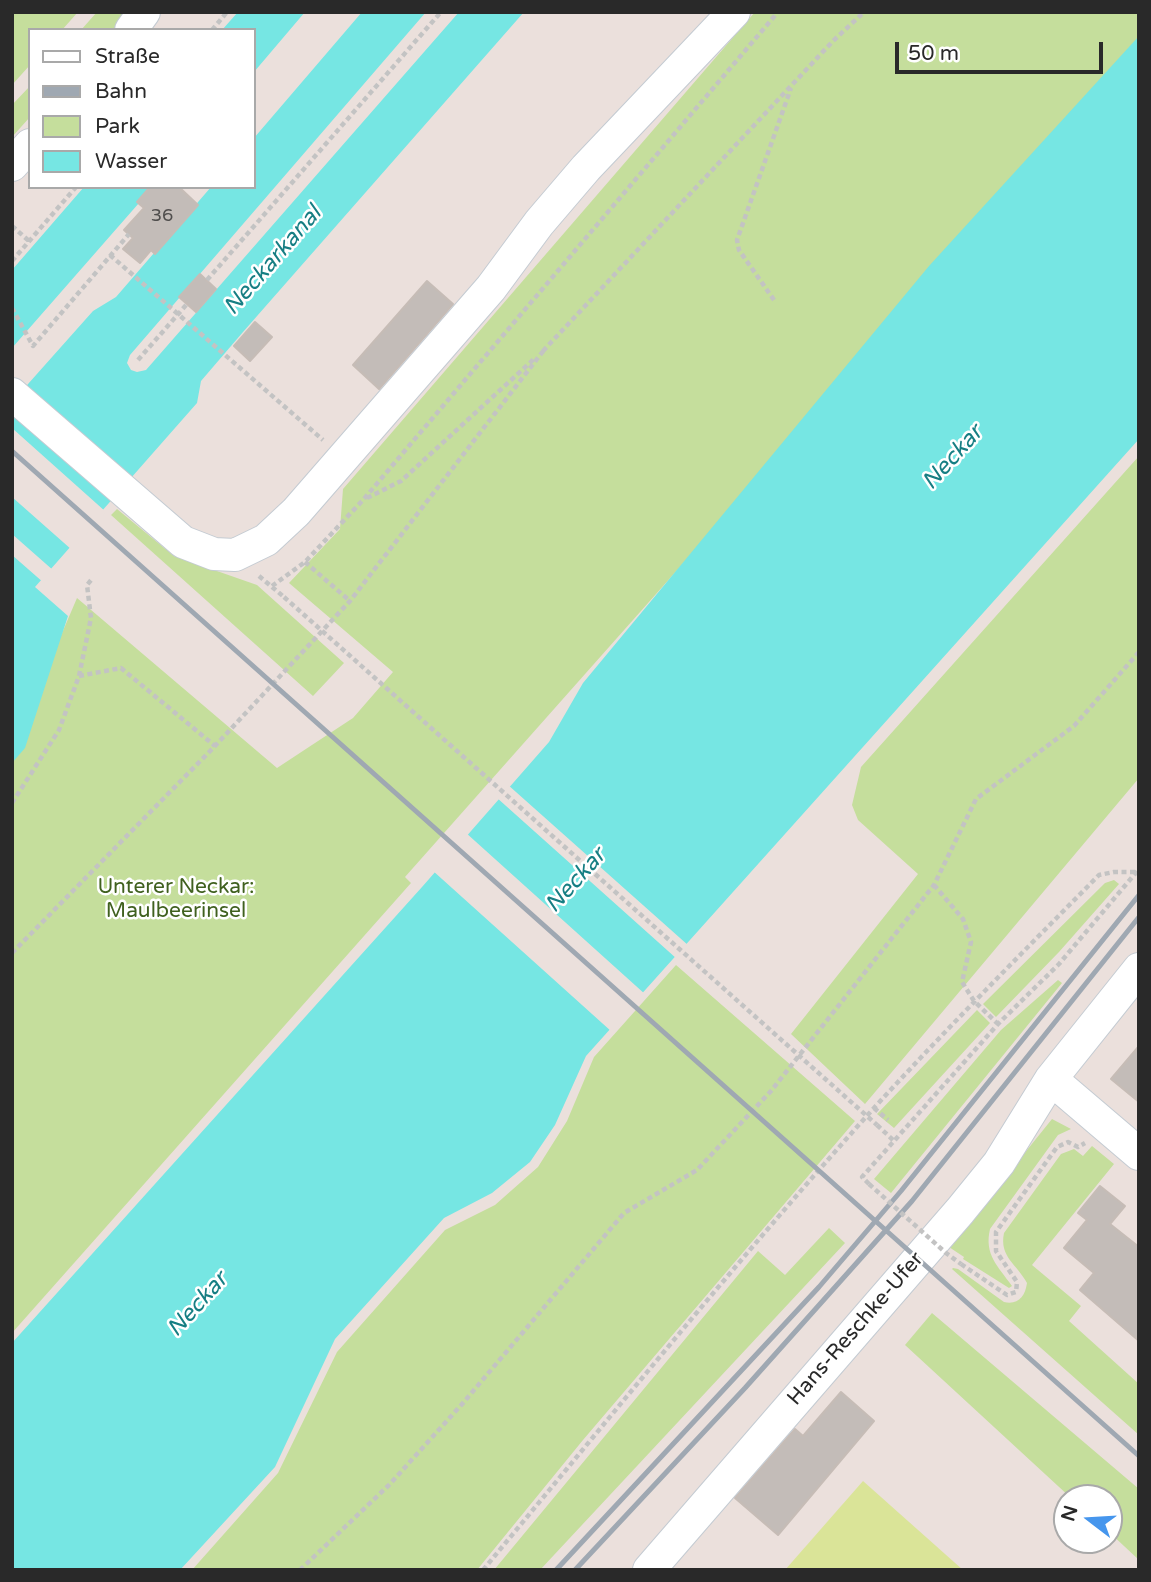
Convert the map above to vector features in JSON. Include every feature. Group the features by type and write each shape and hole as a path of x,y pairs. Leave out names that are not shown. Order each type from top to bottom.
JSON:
{"street":[{"path":"132,28 144,12"},
{"path":"12,394 183,542 214,554 235,555 266,540 301,507 344,459 491,288 539,223 586,168 734,12"},
{"path":"12,165 28,147"},
{"name":"Hans-Reschke-Ufer","path":"649,1570 960,1211 999,1163 1051,1079 1139,969"},
{"path":"1051,1079 1139,1154"}],"path":[{"path":"214,28 227,12"},
{"path":"207,280 441,12"},
{"path":"272,586 304,562 363,500 778,12"},
{"path":"363,500 401,481 544,350 833,41 864,12"},
{"path":"774,300 739,250 737,240 793,84"},
{"path":"13,258 73,189"},
{"path":"12,226 29,241"},
{"path":"12,308 33,346 129,234"},
{"path":"110,255 344,459"},
{"path":"138,360 187,304"},
{"path":"12,953 215,746 349,601 544,350"},
{"path":"304,562 349,601"},
{"path":"12,803 59,730 79,676 91,618 87,585 92,579"},
{"path":"284,597 893,1140"},
{"path":"300,1570 399,1474 463,1403 624,1213 697,1170 771,1091 934,885 976,799 1074,726 1139,652"},
{"path":"79,676 121,668 215,746"},
{"path":"483,1570 699,1311 874,1108 974,1001 1099,875 1138,870"},
{"path":"1057,1147 996,1232 996,1251 1017,1282 1016,1292 1007,1295 946,1253 862,1177 998,1024 1059,964 1138,870"},
{"path":"934,885 962,919 971,942 962,982 974,1001 998,1024"},
{"path":"874,1108 888,1120"}],"green space":[{"path":"12,12 78,12 64,28 28,28 28,67 12,85"},
{"path":"97,12 129,12 115,28 83,28"},
{"name":"Unterer Neckar: Maulbeerinsel","path":"755,12 1139,12 1139,54 931,284 405,877 411,883 12,1333 12,735 24,722 77,598 277,768 353,718 393,672 289,583 340,529 343,489"},
{"path":"28,88 28,119 12,137 12,105"},
{"path":"1139,456 1139,778 865,1104 791,1034 918,874 858,820 852,805 861,767"},
{"path":"117,509 174,556 257,585 344,663 313,696 111,515"},
{"path":"1114,880 1119,884 1059,952 996,1017 983,1004 1105,883"},
{"path":"676,965 855,1121 583,1440 477,1570 192,1570 278,1473 337,1352 445,1230 495,1205 538,1167 567,1121 594,1057"},
{"path":"1058,980 1062,983 891,1193 874,1179 1001,1030"},
{"path":"977,1010 990,1023 894,1128 877,1114"},
{"path":"1052,1119 1071,1129 1058,1135 990,1229 991,1253 1012,1286 1009,1288 949,1247"},
{"path":"1092,1146 1114,1164 1032,1265 1081,1306 1069,1321 1139,1384 1139,1435 952,1269 958,1269 1004,1302 1020,1299 1027,1283 1006,1254 1004,1233 1061,1154 1074,1149 1083,1156"},
{"path":"829,1228 845,1243 540,1570 494,1570 758,1251 785,1275"},
{"path":"932,1313 1139,1489 1139,1560 1123,1545 1123,1484 1056,1484 905,1345"},
{"path":"863,1481 963,1570 785,1570"}],"water":[{"path":"238,12 305,12 256,70 256,28 224,28"},
{"name":"Neckarkanal","path":"362,12 426,12 130,355 127,363 131,370 146,370 459,12 524,12 201,381 197,403 35,587 68,616 25,748 12,763 12,402 93,311 116,297 209,189 256,189 256,136"},
{"name":"Neckar","path":"1139,36 1139,439 586,1056 555,1125 530,1162 492,1193 444,1218 335,1339 275,1467 180,1570 12,1570 12,1343 549,742 583,683 929,266"},
{"path":"82,189 151,189 12,348 12,270"}],"pier":[{"path":"12,428 106,512 72,550 12,497"},
{"path":"12,534 54,571 44,583 12,555"},
{"path":"507,784 689,946 677,959 496,797"},
{"path":"465,832 646,995 612,1032 432,870"}],"building":[{"path":"148,189 181,189 198,205 155,254 151,250 140,263 123,249 133,238 124,230 144,208 137,202"},
{"path":"200,274 216,289 196,312 179,297"},
{"path":"427,281 453,304 379,389 353,365"},
{"path":"255,322 272,337 250,361 234,346"},
{"path":"1139,1046 1139,1102 1111,1079"},
{"path":"1100,1186 1125,1206 1110,1224 1139,1247 1139,1341 1080,1290 1094,1273 1064,1248 1087,1220 1078,1213"},
{"path":"841,1392 874,1421 778,1535 735,1498 795,1429 803,1436"}],"railway":[{"path":"12,451 1139,1456"},
{"path":"556,1570 819,1287 901,1191 1139,895"},
{"path":"575,1570 745,1388 912,1201 1139,917"}]}
